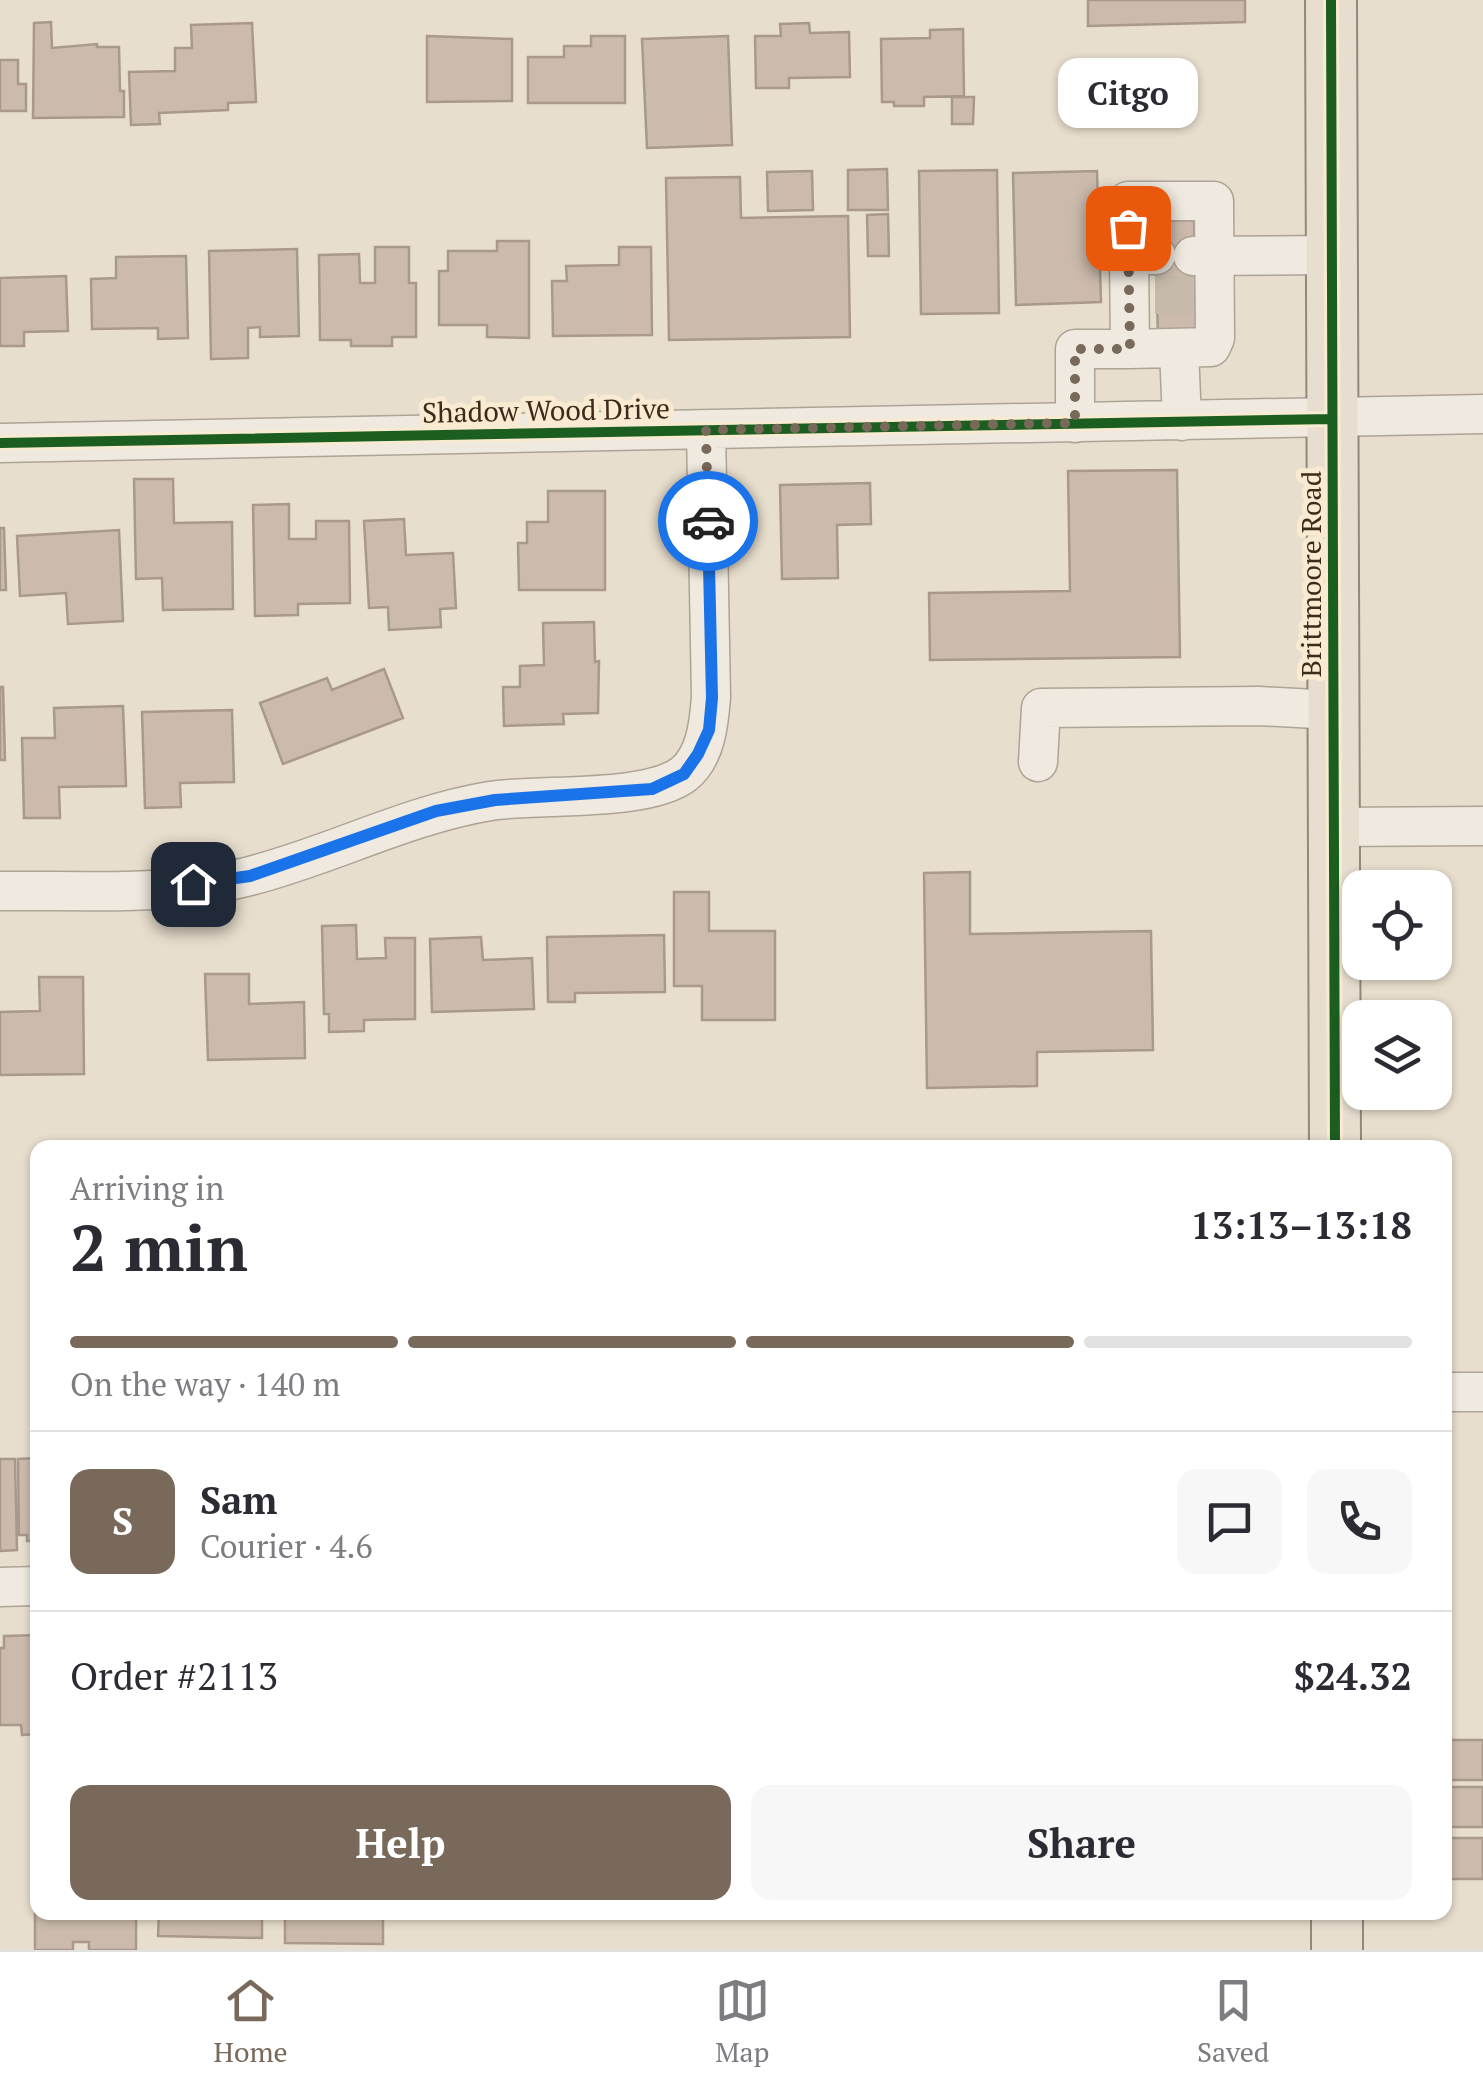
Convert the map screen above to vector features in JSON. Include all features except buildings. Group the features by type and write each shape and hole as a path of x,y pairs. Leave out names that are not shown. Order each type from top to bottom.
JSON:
{"main road":[{"name":"Brittmoore Road","path":"1331,0 1335,1140"},
{"path":"1336,1920 1336,1950"}],"street":[{"path":"1075,423 1075,349 1130,349 1179,349 1211,348 1215,338 1206,295 1204,256 1214,200 1128,201 1142,255 1142,295 1130,349"},
{"path":"1204,256 1332,255"},
{"path":"1179,349 1182,421"},
{"name":"Shadow Wood Drive","path":"0,443 1483,414"},
{"path":"0,891 165,888 250,876 436,811 495,800 652,789 684,774 709,730 712,698 706,430"},
{"path":"1038,762 1041,708 1259,706 1334,710"},
{"path":"1334,827 1483,826"},
{"path":"1452,1392 1483,1392"},
{"path":"0,1587 30,1586"}],"tunnel":[{"path":"1155,295 1197,295"}],"cycle path":[{"path":"1331,0 1335,1140"},
{"path":"0,443 1332,419"}],"way so far":[{"path":"708,521 706,430 1075,423 1075,349 1130,349 1128,228"}],"place":[{"name":"Citgo","path":"1128,228"}],"route":[{"path":"193,884 250,876 436,811 495,800 652,789 684,774 709,730 712,698 708,521"}]}
